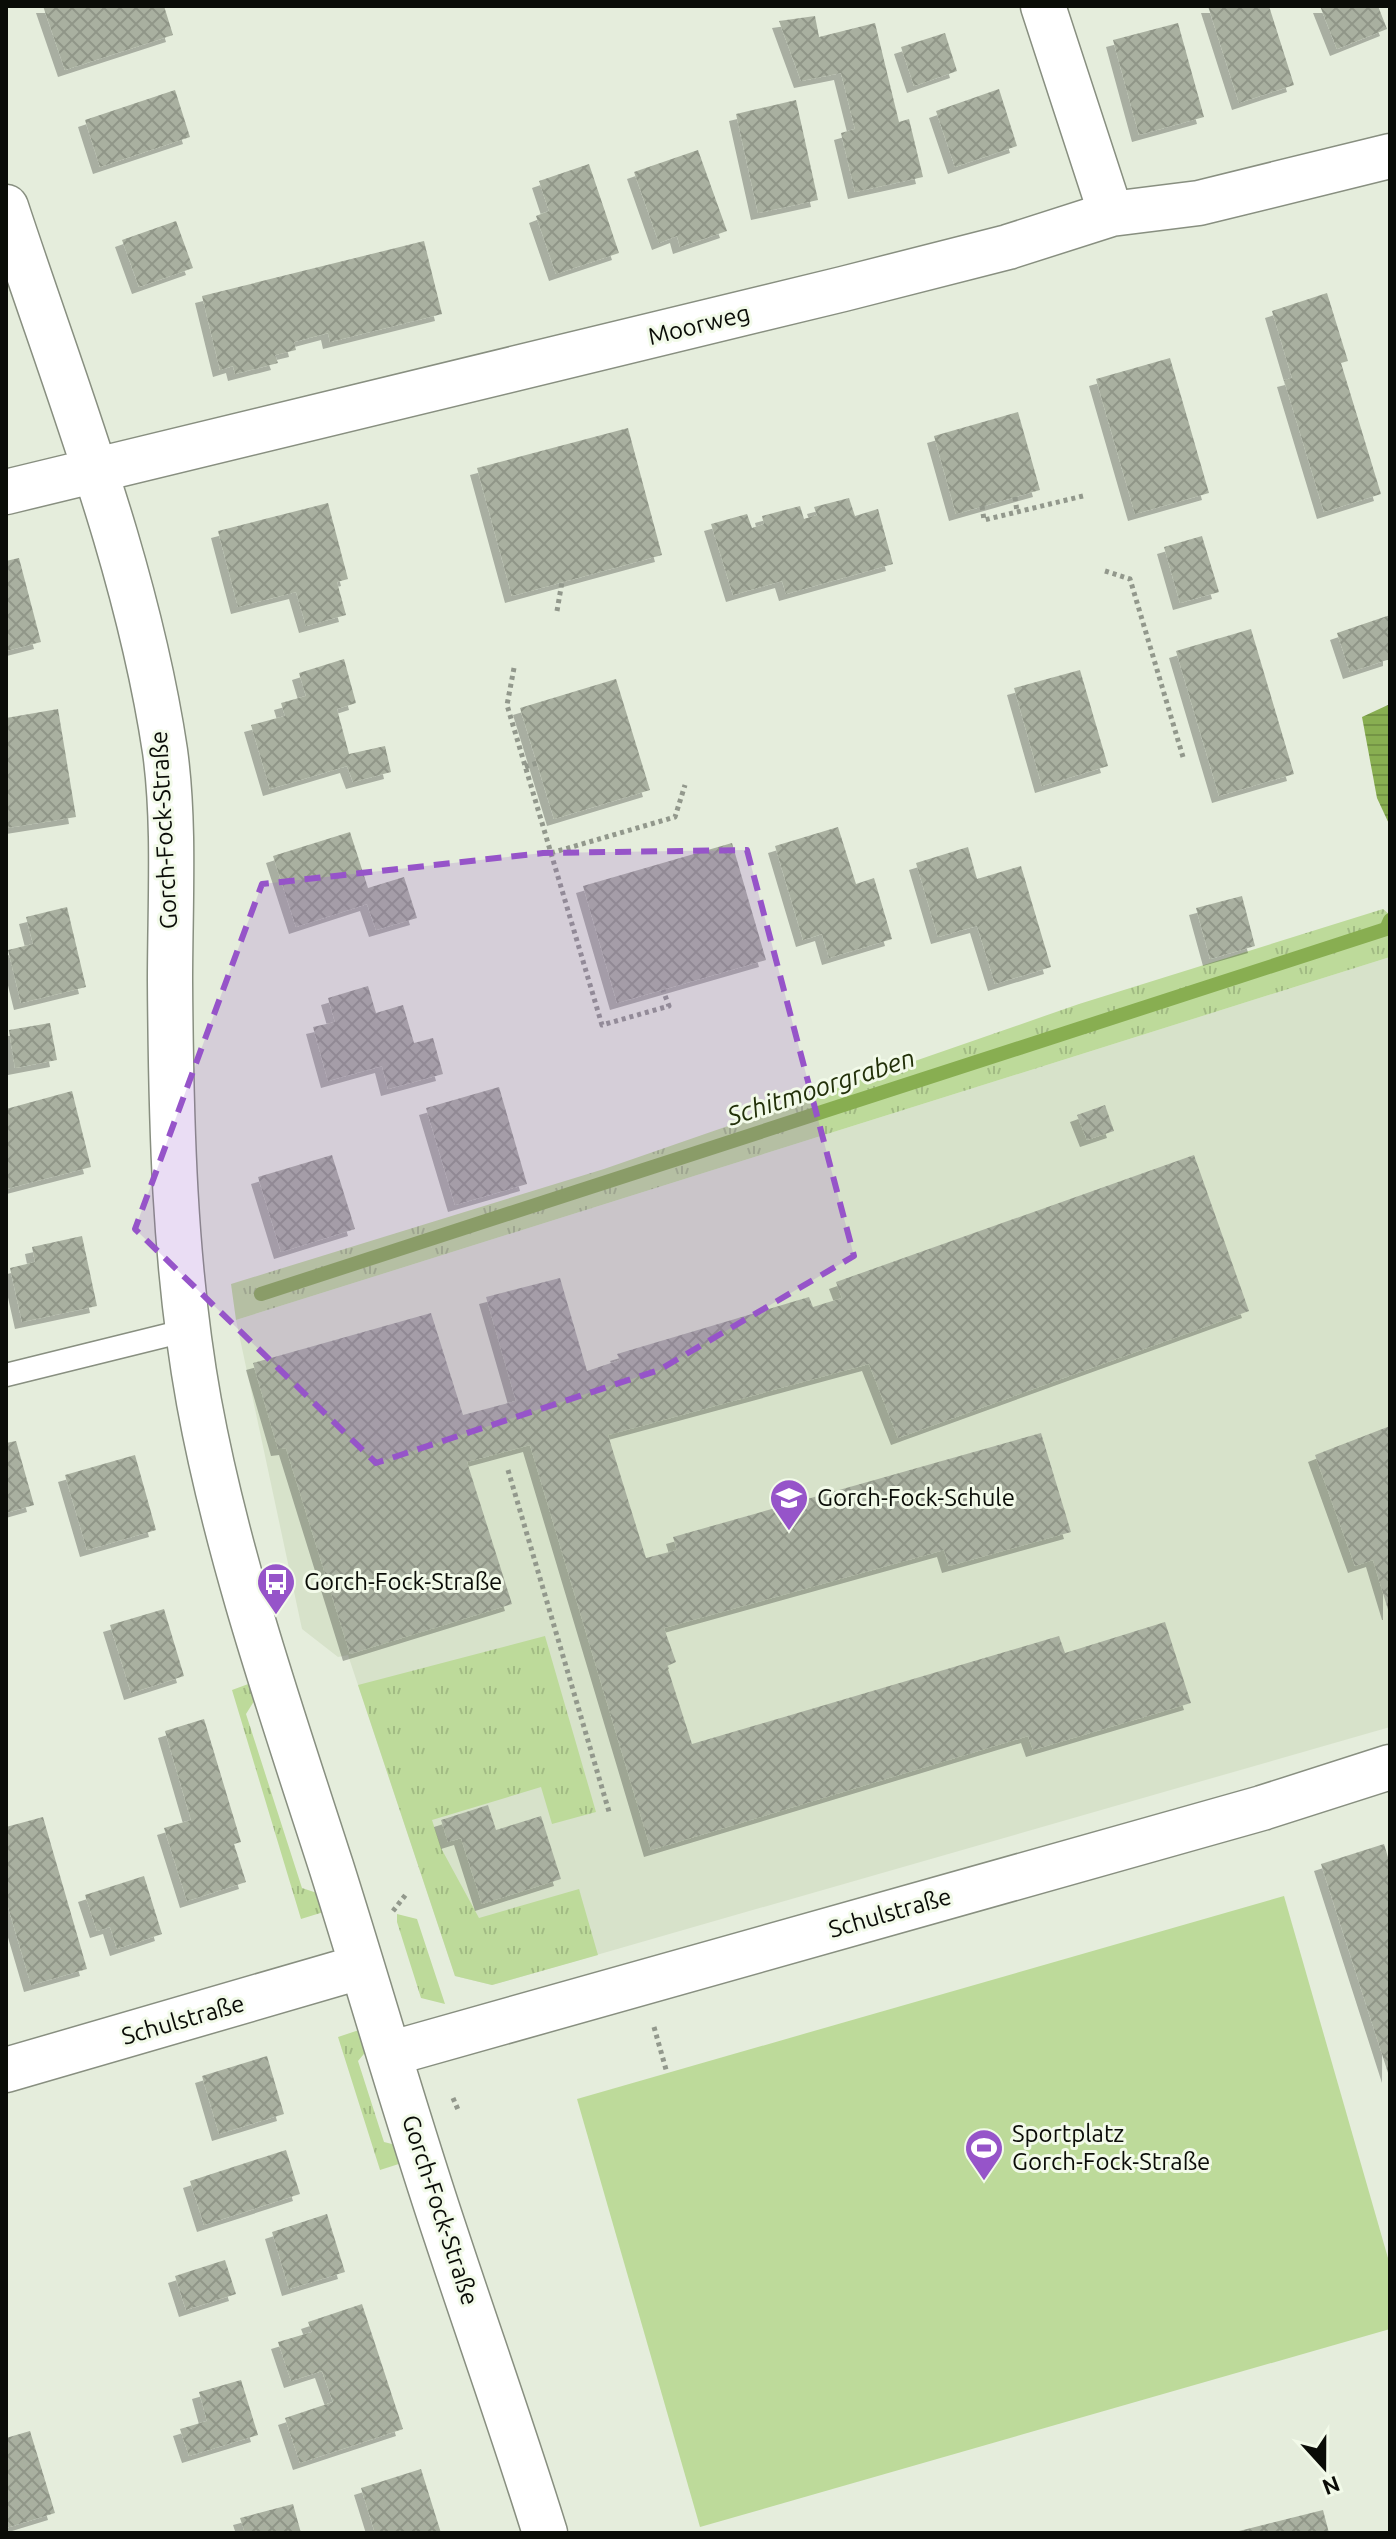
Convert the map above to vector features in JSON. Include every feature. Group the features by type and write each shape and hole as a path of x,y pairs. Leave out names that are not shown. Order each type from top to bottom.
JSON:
{"street":[{"path":"1043,6 1111,214"},
{"name":"Moorweg","path":"6,492 843,289 1008,247 1111,214 1199,203 1390,156"},
{"name":"Gorch-Fock-Straße","path":"6,207 94,471 147,659 166,757 175,1181 188,1330 200,1407 246,1594 360,1967 545,2533"},
{"name":"Schulstraße","path":"389,2054 1262,1808 1390,1767"},
{"name":"Schulstraße","path":"6,2070 360,1967"}],"lane":[{"path":"6,1375 188,1330"}],"path":[{"path":"982,506 984,520 1083,496"},
{"path":"1015,497 1017,512"},
{"path":"1105,571 1130,579 1183,757"},
{"path":"557,611 562,582"},
{"path":"514,668 507,705 602,1025 669,1006 663,990"},
{"path":"525,767 537,763"},
{"path":"551,853 675,817 685,785"},
{"path":"508,1470 610,1815"}],"highlighted area":[{"path":"747,850 854,1256 659,1370 376,1463 135,1229 262,884 543,853"}],"shaded area":[{"path":"1390,704 1390,826 1377,798 1362,717"},
{"name":"Gorch-Fock-Schule","path":"1390,957 1390,1727 492,1985 455,1976 348,1655 338,1657 302,1629 236,1320"}],"green space":[{"path":"1383,909 1390,915 1390,957 236,1320 231,1284 604,1169 1079,1004"},
{"path":"545,1636 596,1812 552,1824 541,1787 432,1820 441,1848 479,1918 579,1889 598,1955 492,1985 455,1976 358,1685"},
{"path":"251,1683 256,1698 246,1714 302,1888 326,1896 330,1910 301,1919 232,1690"},
{"name":"Sportplatz Gorch-Fock-Straße","path":"1284,1896 1390,2265 1390,2329 700,2527 577,2099"},
{"path":"397,1914 417,1919 445,2004 421,1998"},
{"path":"362,2029 368,2049 358,2061 384,2142 400,2146 405,2162 380,2170 338,2037"}],"building":[{"path":"43,6 164,6 173,35 65,70"},
{"path":"1208,6 1269,6 1294,85 1239,103"},
{"path":"1320,6 1378,6 1387,29 1337,49"},
{"path":"815,16 819,37 875,23 899,122 909,119 923,177 855,192 841,133 855,129 841,73 801,81 779,21"},
{"path":"1178,23 1204,117 1139,135 1113,40"},
{"path":"945,33 957,71 914,86 901,47"},
{"path":"999,89 1017,146 955,167 936,111"},
{"path":"175,90 190,137 100,167 85,120"},
{"path":"796,100 818,200 758,213 736,114"},
{"path":"698,150 727,231 680,247 677,236 659,243 634,172"},
{"path":"589,164 619,253 556,274 536,216 549,211 539,181"},
{"path":"176,221 193,268 139,287 122,240"},
{"path":"424,241 442,314 330,342 328,333 294,342 296,350 275,355 278,363 235,374 233,366 220,370 202,296"},
{"path":"1327,293 1348,361 1341,363 1381,494 1324,512 1284,380 1292,378 1272,311"},
{"path":"1170,358 1209,493 1135,514 1096,379"},
{"path":"1018,412 1040,490 956,514 934,436"},
{"path":"628,428 662,555 512,596 477,468"},
{"path":"849,498 855,516 878,509 893,564 786,594 782,581 733,595 711,524 747,514 752,528 764,524 762,516 800,506 804,519 817,515 814,507"},
{"path":"328,503 348,579 337,582 346,615 306,626 296,592 238,607 218,531"},
{"path":"1202,536 1219,592 1180,603 1164,547"},
{"path":"19,558 41,642 6,651 6,561"},
{"path":"1390,615 1390,659 1350,672 1337,633"},
{"path":"1251,629 1294,774 1219,796 1176,651"},
{"path":"344,659 356,703 337,709 349,754 385,746 391,772 353,782 347,766 270,789 251,725 285,716 281,703 306,696 299,673"},
{"path":"1080,670 1108,766 1042,786 1014,688"},
{"path":"616,679 650,790 554,819 520,708"},
{"path":"58,709 76,817 7,828 6,718"},
{"path":"838,827 856,884 874,878 892,939 829,958 822,934 803,940 775,846"},
{"path":"350,832 368,888 404,877 417,918 376,930 367,904 296,927 273,856"},
{"path":"732,843 766,960 617,1003 583,886"},
{"path":"968,847 977,879 1021,866 1051,967 995,984 977,926 938,937 916,863"},
{"path":"1242,896 1255,946 1210,959 1196,908"},
{"path":"67,907 86,987 21,1003 8,950 33,944 26,917"},
{"path":"368,986 376,1013 403,1005 414,1043 433,1038 443,1074 388,1089 382,1066 328,1081 313,1027 335,1022 328,998"},
{"path":"50,1023 57,1060 15,1068 9,1030"},
{"path":"499,1087 527,1184 455,1205 426,1108"},
{"path":"72,1091 91,1167 6,1189 6,1109"},
{"path":"1105,1105 1114,1131 1087,1140 1077,1115"},
{"path":"332,1155 355,1229 281,1252 258,1177"},
{"path":"1194,1155 1249,1311 898,1438 869,1364 608,1435 646,1558 677,1550 673,1537 1041,1433 1071,1532 949,1566 944,1550 664,1628 676,1662 667,1666 692,1744 1059,1636 1065,1653 1165,1622 1191,1703 1033,1750 1028,1736 651,1850 530,1445 467,1462 512,1604 350,1654 286,1448 278,1449 253,1363 431,1313 463,1415 516,1401 486,1297 560,1278 587,1371 620,1360 617,1354 809,1297 813,1307 842,1298 836,1282"},
{"path":"82,1236 97,1306 22,1322 10,1268 35,1262 32,1247"},
{"path":"1390,1426 1389,1613 1373,1560 1355,1566 1315,1455"},
{"path":"16,1441 34,1505 6,1513 6,1443"},
{"path":"135,1455 156,1530 87,1550 65,1475"},
{"path":"164,1609 184,1676 131,1693 110,1625"},
{"path":"204,1719 241,1842 234,1844 246,1882 187,1901 164,1828 191,1820 165,1731"},
{"path":"488,1805 496,1830 541,1816 561,1879 482,1904 461,1838 448,1842 441,1820"},
{"path":"43,1817 87,1969 31,1985 6,1900 6,1827"},
{"path":"1384,1844 1390,1864 1389,2076 1321,1864"},
{"path":"144,1876 162,1934 117,1949 110,1927 97,1931 85,1895"},
{"path":"267,2056 284,2114 219,2134 202,2076"},
{"path":"286,2150 300,2194 204,2225 190,2181"},
{"path":"327,2214 345,2272 289,2289 272,2232"},
{"path":"225,2260 236,2294 186,2310 175,2276"},
{"path":"362,2304 403,2429 300,2463 285,2418 333,2402 322,2371 291,2381 278,2342 312,2332 308,2322"},
{"path":"241,2380 258,2435 189,2456 180,2429 207,2421 199,2392"},
{"path":"30,2431 55,2513 6,2528 6,2438"},
{"path":"421,2469 441,2533 375,2533 361,2488"},
{"path":"293,2504 301,2533 245,2533 240,2518"},
{"path":"1323,2510 1329,2533 1235,2533 1235,2532"}],"waterway":[{"name":"Schitmoorgraben","path":"261,1294 1386,929 1390,920"}],"place":[{"name":"Gorch-Fock-Schule","path":"789,1532"},
{"name":"Gorch-Fock-Straße","path":"276,1616"},
{"name":"Sportplatz Gorch-Fock-Straße","path":"984,2182"}]}
